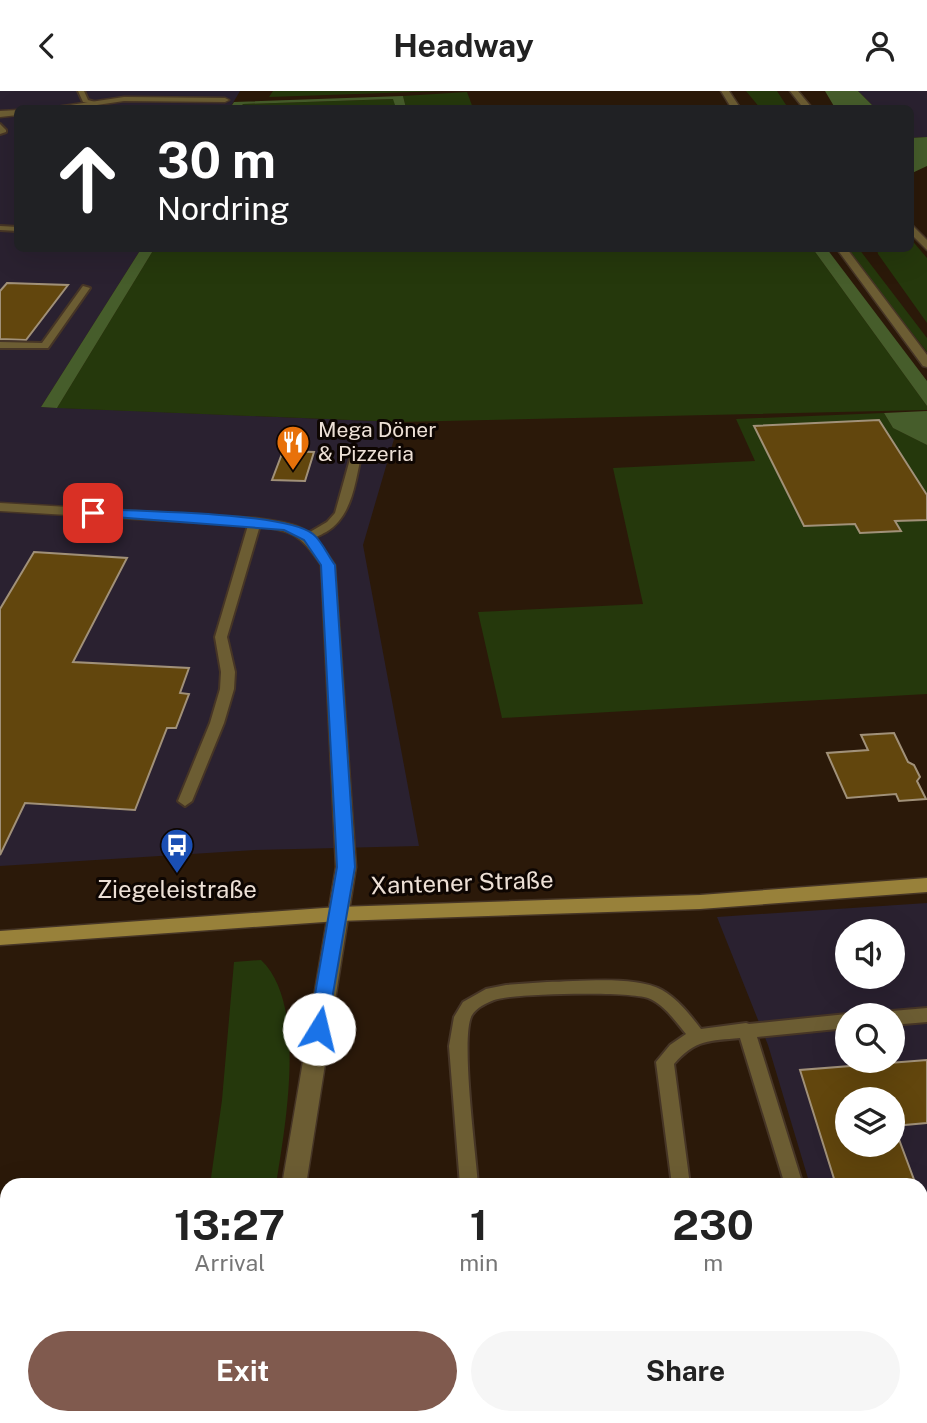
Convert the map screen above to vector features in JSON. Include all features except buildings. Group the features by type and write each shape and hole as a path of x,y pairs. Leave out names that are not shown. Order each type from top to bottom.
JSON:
{"main road":[{"name":"Xantener Straße","path":"0,939 338,913 700,902 927,885"}],"street":[{"path":"794,91 806,105"},
{"path":"78,105 124,99 225,100"},
{"path":"914,231 927,247"},
{"path":"844,252 927,363"},
{"path":"0,507 255,522 287,527 309,537 328,565 346,867 295,1178"}],"lane":[{"path":"81,91 85,101 93,103"},
{"path":"0,126 4,131 0,132"},
{"path":"0,345 45,346 86,289"},
{"path":"309,537 331,524 340,514 357,453"},
{"path":"185,801 217,723 227,689 228,672 221,637 255,522"},
{"path":"468,1178 458,1035 459,1024 472,1004 494,993 519,990 638,991 652,993 672,1008 697,1036"},
{"path":"905,1017 927,1015"},
{"path":"680,1178 665,1062 676,1050 697,1036 835,1022"},
{"path":"746,1030 792,1178"}],"shaded area":[{"path":"0,91 240,91 232,105 14,105 14,252 139,252 41,407 399,422 363,545 419,846 255,850 0,866"},
{"path":"858,91 927,91 927,137 914,138 914,105 872,105"},
{"path":"927,903 927,1178 808,1178 768,1045 717,917"}],"green space":[{"path":"273,91 443,91 269,97"},
{"path":"746,91 777,91 786,105 758,105"},
{"path":"825,91 858,91 872,105 833,105"},
{"path":"467,92 472,105 405,105 403,96"},
{"path":"403,96 405,105 395,105 393,99 232,105 234,102"},
{"path":"394,99 395,105 242,105"},
{"path":"927,137 927,166 914,172 914,138"},
{"path":"914,243 927,258 927,323 878,254 914,252"},
{"path":"139,252 152,252 57,408 41,407"},
{"path":"152,252 815,252 927,406 927,410 399,422 57,408"},
{"path":"815,252 829,252 927,381 927,406"},
{"path":"848,252 861,252 927,338 927,352"},
{"path":"927,411 927,445 893,428 884,413"},
{"path":"884,413 893,428 927,445 927,694 502,718 478,612 643,604 613,468 755,461 736,419"},
{"path":"261,960 276,980 284,1006 289,1035 290,1067 277,1178 211,1178 222,1100 234,962"}],"place":[{"name":"Mega Döner & Pizzeria","path":"293,472"},
{"name":"Ziegeleistraße","path":"177,875"}],"route":[{"path":"93,513 255,522 287,527 309,537 328,565 346,867 319,1029"}]}
